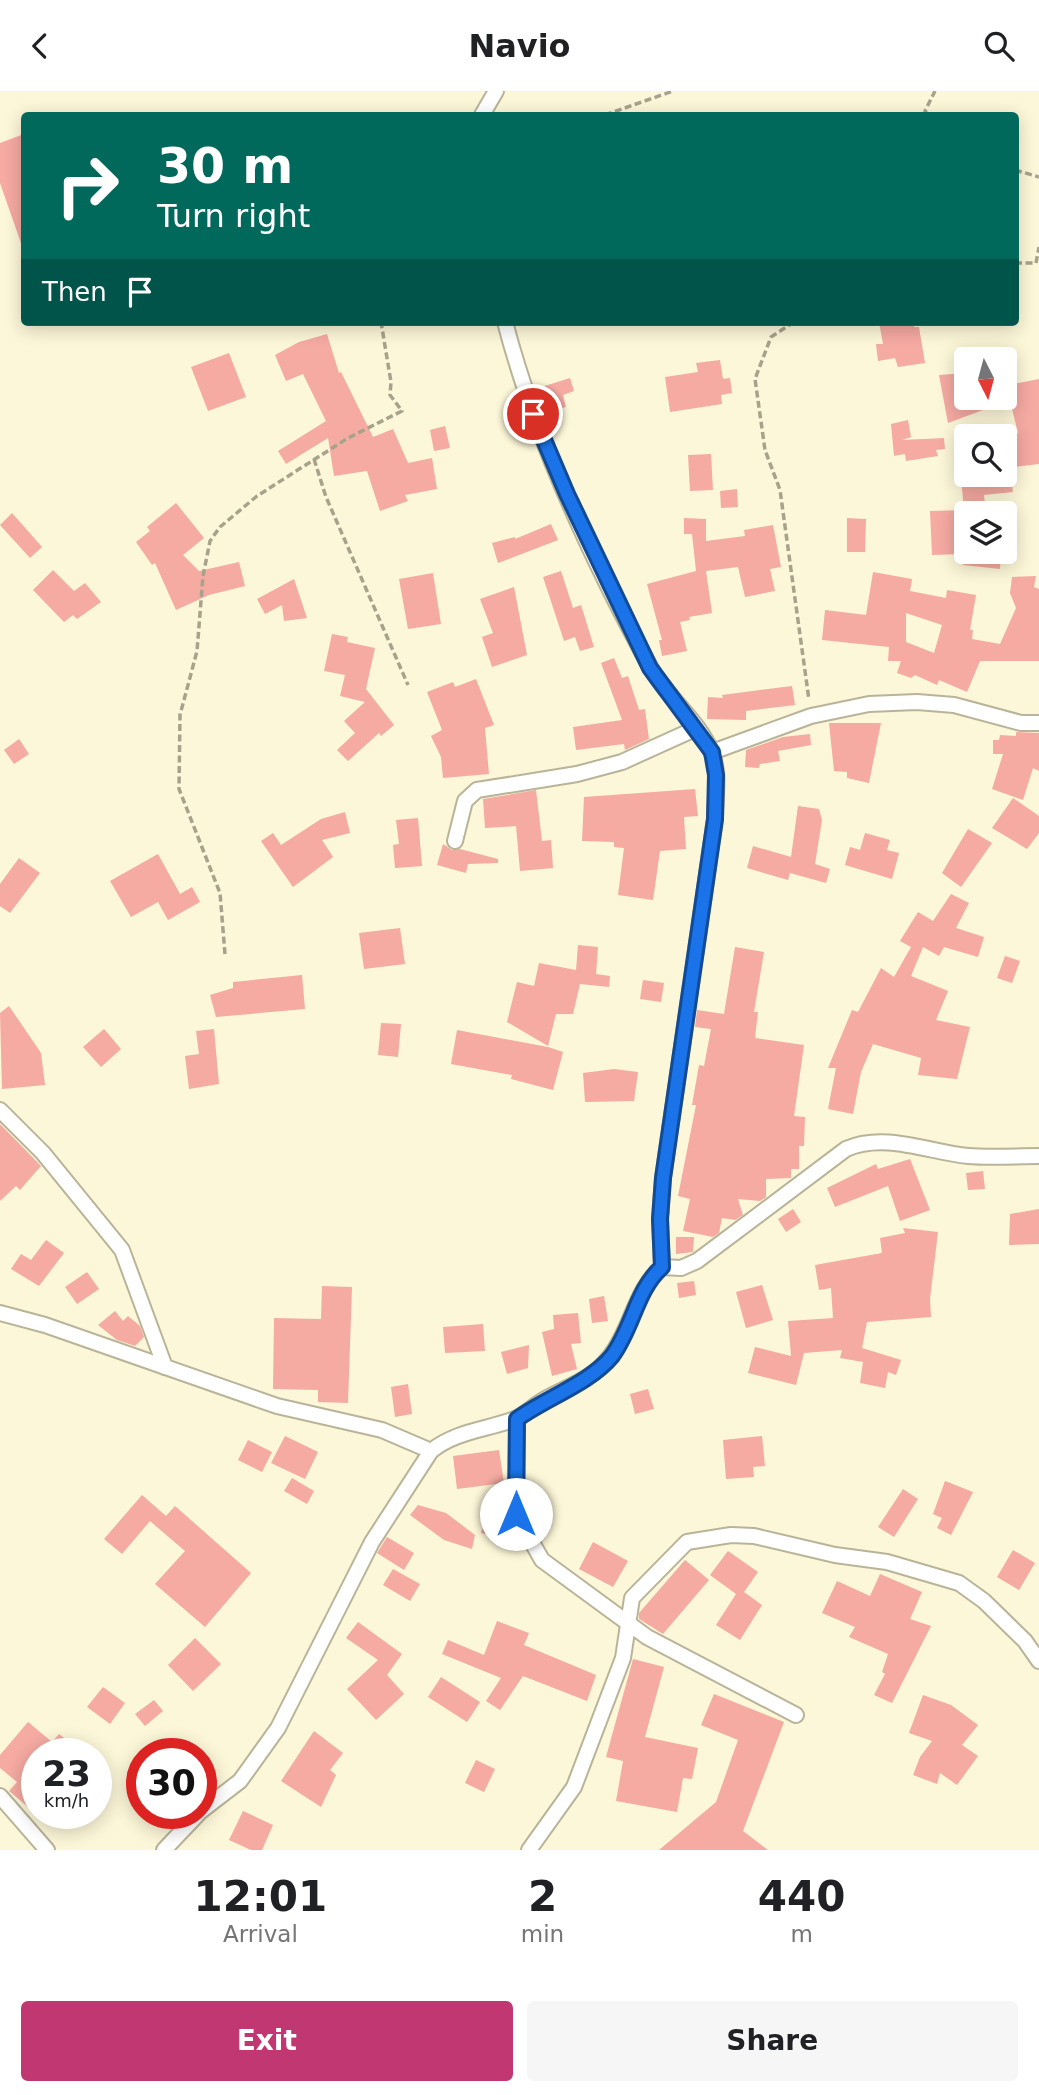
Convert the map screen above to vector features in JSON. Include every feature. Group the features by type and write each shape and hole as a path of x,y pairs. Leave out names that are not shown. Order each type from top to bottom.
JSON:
{"street":[{"path":"484,112 496,91"},
{"path":"506,326 533,414 567,494 650,668 697,728 712,752 716,775 715,819 670,1120 660,1219 662,1267"},
{"path":"712,752 811,716 869,704 917,702 954,705 1021,723 1039,723"},
{"path":"455,841 465,801 477,790 577,774 622,762 697,728"},
{"path":"0,1110 43,1153 122,1250 164,1367"},
{"path":"217,1799 240,1781 278,1728 372,1542 431,1451 442,1441 475,1429 517,1419 542,1400 591,1375 610,1359 623,1340 650,1277 662,1267 681,1268 697,1261 846,1149 860,1143 882,1140 972,1156 1039,1156"},
{"path":"0,1313 277,1406 383,1430 431,1451"},
{"path":"517,1419 516,1514 542,1560 590,1598 629,1621 647,1637 796,1715"},
{"path":"529,1850 574,1787 623,1658 632,1598 687,1542 731,1535 754,1536 835,1555 887,1562 959,1583 1009,1625 1039,1661"},
{"path":"0,1796 47,1850"},
{"path":"165,1850 184,1829"}],"path":[{"path":"613,112 673,91"},
{"path":"926,112 934,91"},
{"path":"1019,171 1039,177"},
{"path":"1019,263 1036,263 1039,247"},
{"path":"225,954 220,893 179,789 178,772 180,715 197,651 206,554 220,527 257,496 348,438 402,411 390,395 391,382 382,326"},
{"path":"788,326 771,337 755,379 765,450 780,490 811,716"},
{"path":"314,459 326,496 408,685"}],"building":[{"path":"21,135 21,243 0,183 0,143"},
{"path":"880,326 919,327 925,363 898,367 895,358 878,361 876,344 883,344"},
{"path":"327,334 339,373 341,372 373,437 393,429 408,463 432,458 437,489 405,495 408,501 380,511 367,471 334,476 328,438 286,464 278,451 326,421 303,374 286,381 275,355 299,342"},
{"path":"229,353 246,397 208,411 191,367"},
{"path":"720,360 723,379 730,378 732,393 721,395 722,404 670,412 665,377 698,372 696,363"},
{"path":"954,374 954,410 983,410 948,423 939,375"},
{"path":"570,378 574,391 563,395 566,407 553,411 549,399 540,401 535,389"},
{"path":"1039,379 1039,464 1017,467 1018,433 1012,410 1017,410 1017,383"},
{"path":"908,420 911,437 902,440 944,438 945,449 936,450 938,456 906,461 905,454 894,456 891,424"},
{"path":"445,426 450,448 434,451 430,430"},
{"path":"711,454 713,490 690,491 688,455"},
{"path":"962,487 1012,487 1013,492 984,495 985,501 963,501"},
{"path":"737,489 738,507 721,508 720,491"},
{"path":"176,503 204,538 183,555 199,571 239,562 245,586 209,595 176,610 155,563 152,565 136,542 150,531 147,527"},
{"path":"954,510 954,554 932,555 930,511"},
{"path":"12,513 42,547 30,558 0,525"},
{"path":"684,518 706,519 706,541 745,536 744,530 773,525 781,567 770,569 775,591 745,597 738,567 706,571 712,613 689,617 690,620 680,622 687,651 662,656 659,640 662,640 647,584 696,571 692,534 684,534"},
{"path":"847,518 866,519 865,552 847,552"},
{"path":"551,524 558,540 498,563 492,543 515,539"},
{"path":"963,564 1000,564 1000,569"},
{"path":"53,570 74,591 85,583 101,602 77,619 73,615 64,622 33,590"},
{"path":"561,571 573,608 581,605 594,647 580,651 575,637 564,641 543,577"},
{"path":"873,572 912,579 910,591 946,598 947,590 976,595 970,630 973,630 972,639 1000,644 1016,608 1010,593 1012,577 1036,576 1034,587 1039,589 1039,661 980,661 967,692 939,680 937,685 915,675 911,678 897,673 901,661 888,661 889,647 822,640 825,610 866,615","holes":["906,613 942,625 934,653 906,642"]},
{"path":"433,573 441,624 408,629 399,579"},
{"path":"294,579 307,618 284,621 282,605 265,614 257,599"},
{"path":"514,587 527,655 492,667 482,637 493,633 480,599"},
{"path":"332,634 348,637 347,642 375,648 366,689 394,725 381,736 379,733 348,761 337,750 355,733 344,721 365,702 340,696 345,675 324,671"},
{"path":"614,658 622,678 628,676 639,710 645,709 649,739 625,750 624,744 576,750 573,727 622,720 601,663"},
{"path":"476,679 494,725 485,728 489,774 443,778 441,757 431,736 442,730 427,692 453,682 455,687"},
{"path":"792,686 795,705 746,711 746,720 707,719 708,697 723,698 722,695"},
{"path":"829,723 881,723 869,783 847,778 847,772 834,771"},
{"path":"1016,732 1039,733 1039,771 1033,768 1023,800 992,789 1003,754 993,754 993,740 999,740 1000,735 1016,736"},
{"path":"810,734 811,745 778,751 780,761 760,764 759,768 745,767 746,750 783,737"},
{"path":"19,739 29,754 14,764 4,750"},
{"path":"695,789 698,816 684,817 686,849 660,851 653,900 618,895 624,848 614,847 614,842 582,841 584,797"},
{"path":"536,790 542,841 551,840 553,868 520,871 516,826 485,828 483,799"},
{"path":"1013,798 1039,816 1039,833 1027,849 992,828"},
{"path":"798,806 819,809 822,820 815,864 830,869 826,883 790,873 788,880 747,868 753,846 791,857"},
{"path":"345,812 350,833 322,840 333,857 293,887 261,841 273,833 281,845 321,819"},
{"path":"418,818 422,866 395,868 393,845 399,844 396,820"},
{"path":"968,829 992,843 961,887 942,873"},
{"path":"865,833 890,840 887,850 899,853 892,879 845,865 850,847 860,850"},
{"path":"443,844 452,850 460,849 498,859 498,863 468,864 466,873 437,865"},
{"path":"158,854 180,894 192,887 200,902 168,920 158,902 131,917 110,881"},
{"path":"19,858 40,873 10,913 0,906 0,884"},
{"path":"951,894 969,903 956,928 984,937 978,957 944,947 939,956 923,947 911,976 948,991 936,1020 970,1027 957,1079 918,1075 921,1058 873,1044 861,1072 853,1114 828,1109 836,1068 828,1068 852,1010 858,1012 881,968 894,977 911,947 900,941 918,912 933,921"},
{"path":"400,928 405,964 364,969 359,933"},
{"path":"578,945 598,947 596,974 610,976 609,987 580,984 573,1014 556,1014 548,1046 507,1022 517,982 534,986 539,963 576,970"},
{"path":"735,947 764,952 754,1012 758,1012 755,1038 804,1045 794,1116 805,1117 804,1146 799,1146 799,1169 791,1169 791,1178 766,1179 766,1197 760,1201 738,1199 743,1215 735,1220 722,1218 719,1233 713,1237 683,1231 690,1199 678,1196 696,1105 692,1105 699,1065 704,1066 711,1029 695,1027 697,1010 724,1014"},
{"path":"1005,956 1020,961 1012,983 997,978"},
{"path":"302,975 305,1009 216,1017 210,995 233,988 233,982"},
{"path":"643,980 664,983 661,1002 640,999"},
{"path":"9,1006 41,1053 45,1085 2,1089 0,1013"},
{"path":"381,1023 401,1024 398,1057 378,1055"},
{"path":"104,1029 121,1049 101,1067 83,1047"},
{"path":"214,1029 219,1084 189,1089 185,1056 199,1054 196,1031"},
{"path":"457,1030 563,1052 553,1090 511,1079 512,1075 451,1064"},
{"path":"614,1069 638,1072 634,1101 585,1102 583,1073"},
{"path":"0,1124 41,1166 20,1190 16,1186 0,1201"},
{"path":"910,1159 930,1210 900,1221 888,1186 835,1207 827,1188 876,1164 878,1169"},
{"path":"983,1171 985,1189 968,1190 966,1173"},
{"path":"793,1209 801,1222 786,1232 778,1219"},
{"path":"1039,1209 1039,1244 1009,1245 1010,1214"},
{"path":"903,1228 938,1232 930,1299 931,1317 867,1322 862,1348 901,1360 896,1375 888,1372 885,1388 860,1383 863,1362 840,1358 842,1350 804,1353 796,1385 748,1373 755,1347 791,1356 788,1321 833,1318 831,1288 819,1290 815,1265 882,1253 880,1238 905,1233"},
{"path":"676,1237 694,1237 693,1252 676,1254"},
{"path":"46,1240 64,1253 39,1286 11,1269 21,1254 31,1260"},
{"path":"87,1272 99,1289 77,1304 65,1287"},
{"path":"694,1281 696,1295 679,1298 677,1283"},
{"path":"762,1285 773,1320 746,1328 736,1292"},
{"path":"322,1286 352,1287 348,1403 318,1402 318,1390 273,1389 274,1318 321,1319"},
{"path":"604,1296 608,1321 592,1323 589,1299"},
{"path":"115,1311 123,1321 128,1316 140,1326 144,1337 135,1346 117,1340 98,1325"},
{"path":"578,1313 581,1343 571,1344 577,1369 552,1376 542,1332 554,1329 553,1315"},
{"path":"483,1324 485,1351 445,1353 443,1327"},
{"path":"529,1345 528,1368 507,1374 501,1352"},
{"path":"408,1384 412,1414 395,1417 391,1387"},
{"path":"648,1389 654,1409 635,1414 630,1394"},
{"path":"285,1436 318,1452 305,1479 271,1463"},
{"path":"762,1436 765,1466 753,1467 754,1477 726,1479 723,1440"},
{"path":"248,1440 272,1452 262,1472 238,1460"},
{"path":"499,1450 504,1483 457,1489 453,1456"},
{"path":"292,1478 314,1491 307,1504 284,1491"},
{"path":"945,1481 973,1492 951,1535 937,1528 942,1518 933,1514"},
{"path":"903,1489 918,1499 894,1537 878,1527"},
{"path":"142,1495 166,1516 175,1506 251,1573 205,1627 155,1584 185,1551 150,1521 122,1554 104,1539"},
{"path":"418,1505 446,1513 475,1535 472,1549 444,1540 410,1515"},
{"path":"485,1519 512,1526 509,1540 481,1533"},
{"path":"387,1537 414,1553 404,1570 377,1553"},
{"path":"593,1542 628,1561 613,1587 579,1569"},
{"path":"1013,1550 1035,1563 1019,1590 997,1577"},
{"path":"728,1551 758,1572 744,1592 762,1605 740,1640 716,1625 736,1594 710,1575"},
{"path":"685,1560 709,1580 663,1634 639,1619 639,1613"},
{"path":"393,1569 420,1584 410,1601 383,1585"},
{"path":"880,1574 922,1592 910,1619 931,1626 892,1703 874,1695 885,1674 882,1672 888,1654 849,1637 855,1627 822,1613 837,1581 870,1596"},
{"path":"497,1621 529,1633 524,1645 596,1675 587,1701 523,1676 500,1710 486,1701 501,1678 442,1654 448,1640 484,1655"},
{"path":"358,1622 402,1654 387,1675 404,1694 376,1720 347,1689 378,1660 346,1638"},
{"path":"195,1638 221,1664 193,1691 168,1665"},
{"path":"633,1659 664,1667 645,1737 698,1748 692,1779 683,1778 677,1812 616,1801 623,1761 606,1757"},
{"path":"441,1677 480,1702 467,1722 428,1697"},
{"path":"103,1687 125,1703 110,1724 87,1707"},
{"path":"714,1694 784,1722 743,1831 768,1850 659,1850 716,1802 738,1740 701,1725"},
{"path":"923,1695 951,1705 978,1725 962,1745 978,1756 957,1785 940,1773 937,1784 913,1775 920,1757 932,1741 909,1733"},
{"path":"154,1700 163,1711 145,1726 135,1714"},
{"path":"28,1722 47,1738 21,1738 21,1801 9,1791 17,1782 0,1768 0,1755"},
{"path":"314,1731 343,1753 330,1770 336,1775 321,1807 281,1781"},
{"path":"476,1760 495,1769 484,1792 465,1783"},
{"path":"243,1811 273,1825 262,1850 251,1850 229,1840"}],"route":[{"path":"516,1514 517,1419 542,1400 591,1375 610,1359 623,1340 650,1277 662,1267 660,1219 663,1178 715,819 716,775 712,752 697,728 650,668 567,494 533,414"}]}
